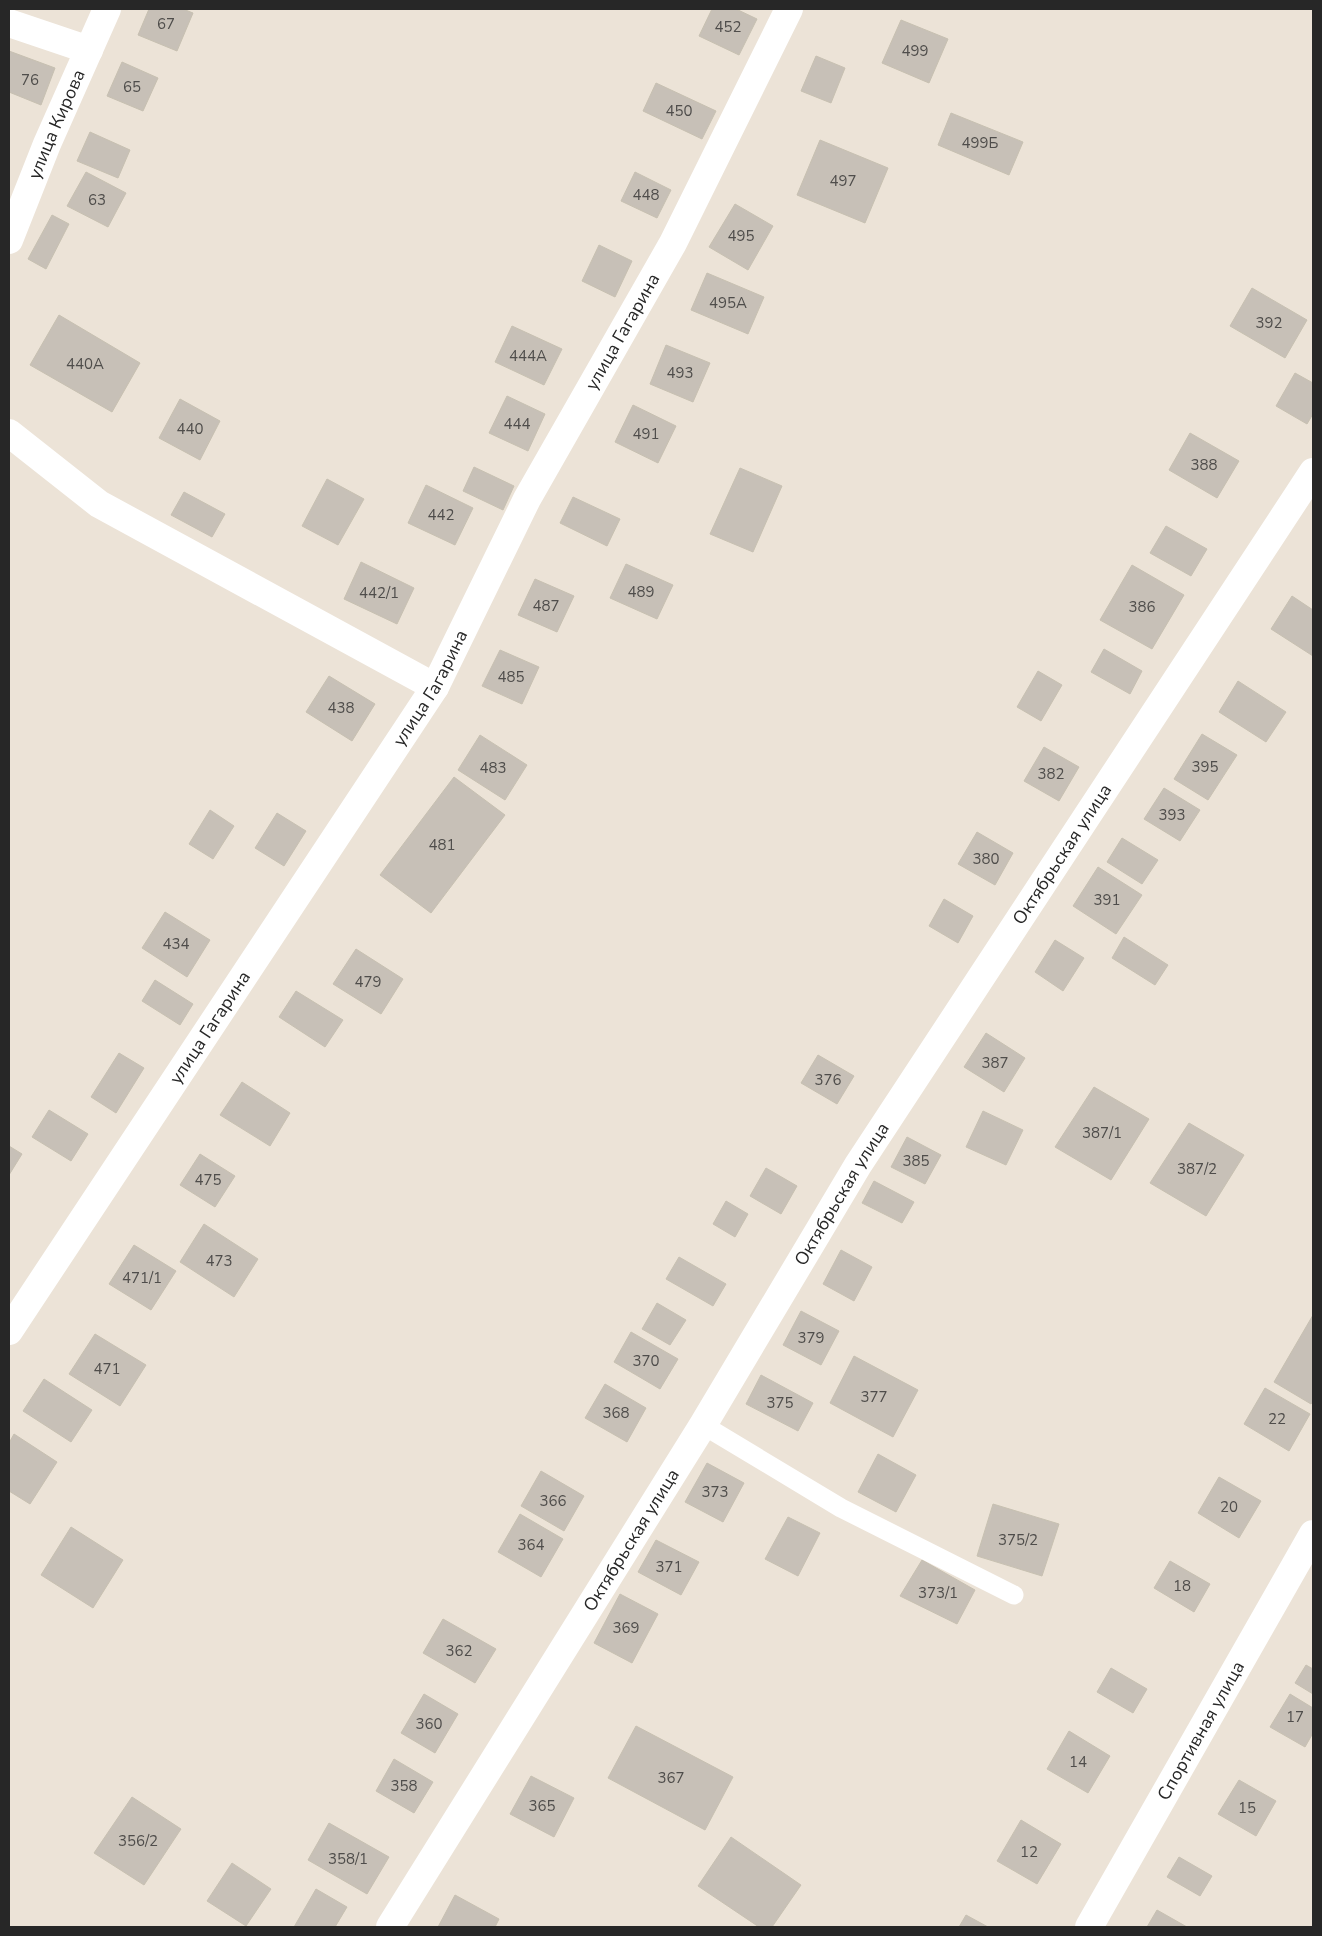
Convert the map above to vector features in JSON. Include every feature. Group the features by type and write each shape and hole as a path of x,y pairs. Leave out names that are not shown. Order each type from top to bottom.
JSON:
{"street":[{"name":"улица Кирова","path":"9,240 47,144 107,9"},
{"name":"улица Гагарина","path":"9,1331 435,687 527,499 673,243 789,9"},
{"path":"9,23 89,50"},
{"path":"9,433 100,504 435,687"},
{"name":"Октябрьская улица","path":"390,1927 703,1424 858,1165 1313,472"},
{"name":"Спортивная улица","path":"1089,1927 1313,1534"}],"lane":[{"path":"703,1424 841,1508 1014,1595"}],"building":[{"path":"149,9 183,9 193,13 177,51 138,35"},
{"path":"712,9 736,9 757,19 739,55 699,36"},
{"path":"901,20 948,39 929,83 882,63"},
{"path":"9,51 55,68 41,105 9,92"},
{"path":"816,56 845,68 831,103 801,91"},
{"path":"122,62 158,78 143,111 107,96"},
{"path":"656,83 716,111 702,139 643,111"},
{"path":"951,113 1023,142 1009,175 938,145"},
{"path":"90,132 130,150 118,178 77,161"},
{"path":"820,140 888,168 865,223 797,195"},
{"path":"86,172 126,193 108,227 67,206"},
{"path":"635,172 671,190 657,218 621,201"},
{"path":"735,204 773,226 748,270 709,247"},
{"path":"52,215 69,224 46,269 28,259"},
{"path":"599,245 632,261 615,297 582,281"},
{"path":"707,273 764,297 748,334 691,310"},
{"path":"1252,288 1307,320 1285,358 1230,326"},
{"path":"59,315 140,363 112,412 30,365"},
{"path":"512,326 562,349 544,385 495,362"},
{"path":"666,345 710,363 693,402 650,384"},
{"path":"1295,373 1313,383 1313,414 1307,424 1276,406"},
{"path":"507,396 545,414 528,451 489,433"},
{"path":"180,399 220,421 200,460 159,438"},
{"path":"633,405 676,426 658,463 615,442"},
{"path":"1190,433 1239,461 1217,498 1169,470"},
{"path":"474,467 514,486 503,510 463,491"},
{"path":"740,468 782,486 753,552 710,534"},
{"path":"327,479 364,499 338,545 302,526"},
{"path":"426,485 473,508 455,545 408,523"},
{"path":"184,492 225,514 212,537 171,515"},
{"path":"573,497 620,519 607,546 560,523"},
{"path":"1166,526 1207,549 1191,576 1150,553"},
{"path":"361,562 414,588 397,624 344,599"},
{"path":"626,564 673,585 657,619 610,598"},
{"path":"1132,565 1184,595 1152,649 1100,620"},
{"path":"535,579 574,596 557,632 518,615"},
{"path":"1292,596 1313,610 1313,656 1271,629"},
{"path":"1104,649 1142,671 1130,694 1091,672"},
{"path":"500,650 539,667 522,704 482,686"},
{"path":"1038,671 1062,685 1041,721 1017,707"},
{"path":"329,676 375,704 352,741 306,712"},
{"path":"1238,681 1286,712 1266,742 1219,712"},
{"path":"1202,734 1237,755 1208,800 1174,779"},
{"path":"480,735 527,765 505,800 458,770"},
{"path":"1044,747 1079,767 1059,801 1024,781"},
{"path":"454,777 505,815 431,913 380,875"},
{"path":"1164,788 1200,810 1180,841 1144,819"},
{"path":"210,810 234,826 213,859 189,844"},
{"path":"277,813 306,831 284,866 255,848"},
{"path":"977,832 1013,853 995,885 958,864"},
{"path":"1122,838 1158,860 1142,884 1107,862"},
{"path":"1098,867 1142,895 1116,934 1073,906"},
{"path":"944,899 973,916 958,943 929,926"},
{"path":"165,912 210,940 187,977 142,948"},
{"path":"1124,937 1168,965 1155,985 1112,958"},
{"path":"1055,940 1084,958 1063,991 1035,972"},
{"path":"356,949 403,979 381,1014 333,984"},
{"path":"155,980 193,1004 180,1025 142,1001"},
{"path":"296,991 343,1020 325,1047 279,1017"},
{"path":"986,1033 1025,1058 1004,1092 964,1067"},
{"path":"119,1053 144,1068 116,1113 91,1097"},
{"path":"818,1055 854,1076 837,1104 801,1083"},
{"path":"242,1082 290,1113 270,1146 220,1115"},
{"path":"1094,1087 1149,1119 1111,1180 1055,1147"},
{"path":"49,1110 88,1134 71,1161 32,1137"},
{"path":"983,1111 1023,1130 1006,1165 966,1147"},
{"path":"1189,1123 1244,1155 1206,1216 1150,1183"},
{"path":"907,1137 941,1155 925,1184 891,1167"},
{"path":"9,1146 22,1154 9,1175"},
{"path":"200,1154 235,1176 215,1207 180,1185"},
{"path":"766,1168 797,1186 781,1214 750,1196"},
{"path":"874,1181 914,1202 902,1223 862,1203"},
{"path":"726,1201 748,1214 735,1237 713,1224"},
{"path":"204,1224 258,1259 234,1297 180,1262"},
{"path":"134,1245 176,1271 151,1310 109,1284"},
{"path":"841,1250 872,1267 854,1301 823,1284"},
{"path":"679,1257 726,1284 713,1306 666,1279"},
{"path":"657,1303 686,1320 670,1345 642,1329"},
{"path":"801,1311 839,1331 821,1365 783,1345"},
{"path":"1313,1315 1313,1401 1311,1404 1274,1382"},
{"path":"631,1332 678,1359 660,1389 614,1362"},
{"path":"95,1334 146,1365 120,1406 69,1374"},
{"path":"854,1356 918,1390 893,1437 830,1403"},
{"path":"761,1375 813,1403 798,1431 746,1404"},
{"path":"44,1379 92,1410 71,1442 23,1411"},
{"path":"605,1384 646,1408 627,1442 585,1418"},
{"path":"1265,1388 1310,1414 1289,1451 1244,1424"},
{"path":"14,1434 57,1462 30,1504 9,1491 9,1443"},
{"path":"878,1454 916,1475 896,1512 858,1492"},
{"path":"707,1463 744,1483 723,1522 685,1502"},
{"path":"541,1471 584,1496 564,1531 521,1506"},
{"path":"1219,1477 1261,1501 1239,1538 1198,1513"},
{"path":"993,1504 1059,1524 1042,1576 977,1556"},
{"path":"520,1514 563,1539 541,1577 498,1552"},
{"path":"788,1517 820,1533 798,1576 765,1559"},
{"path":"71,1527 123,1560 93,1608 41,1575"},
{"path":"656,1540 699,1562 681,1595 638,1572"},
{"path":"922,1560 975,1590 957,1624 900,1596"},
{"path":"1170,1561 1210,1584 1194,1612 1154,1588"},
{"path":"620,1594 658,1614 632,1663 594,1643"},
{"path":"443,1619 496,1649 475,1683 423,1653"},
{"path":"1306,1665 1313,1669 1313,1694 1295,1683"},
{"path":"1111,1668 1147,1689 1133,1713 1097,1692"},
{"path":"424,1694 458,1714 435,1753 401,1733"},
{"path":"1290,1694 1313,1708 1313,1733 1305,1747 1270,1727"},
{"path":"636,1726 733,1777 705,1830 608,1778"},
{"path":"1069,1731 1110,1756 1088,1793 1047,1769"},
{"path":"394,1759 433,1782 414,1813 376,1791"},
{"path":"531,1776 574,1798 554,1837 510,1814"},
{"path":"1239,1780 1276,1801 1256,1836 1218,1814"},
{"path":"132,1797 181,1829 144,1885 94,1853"},
{"path":"1021,1820 1061,1844 1037,1884 997,1861"},
{"path":"329,1823 389,1857 367,1894 308,1860"},
{"path":"731,1837 801,1885 772,1927 759,1927 698,1886"},
{"path":"1179,1857 1212,1876 1200,1896 1167,1877"},
{"path":"232,1863 271,1889 246,1926 207,1901"},
{"path":"316,1889 347,1907 335,1927 294,1927"},
{"path":"455,1895 499,1919 495,1927 438,1927"},
{"path":"1157,1910 1187,1927 1147,1927"},
{"path":"966,1915 988,1927 959,1927"}]}
